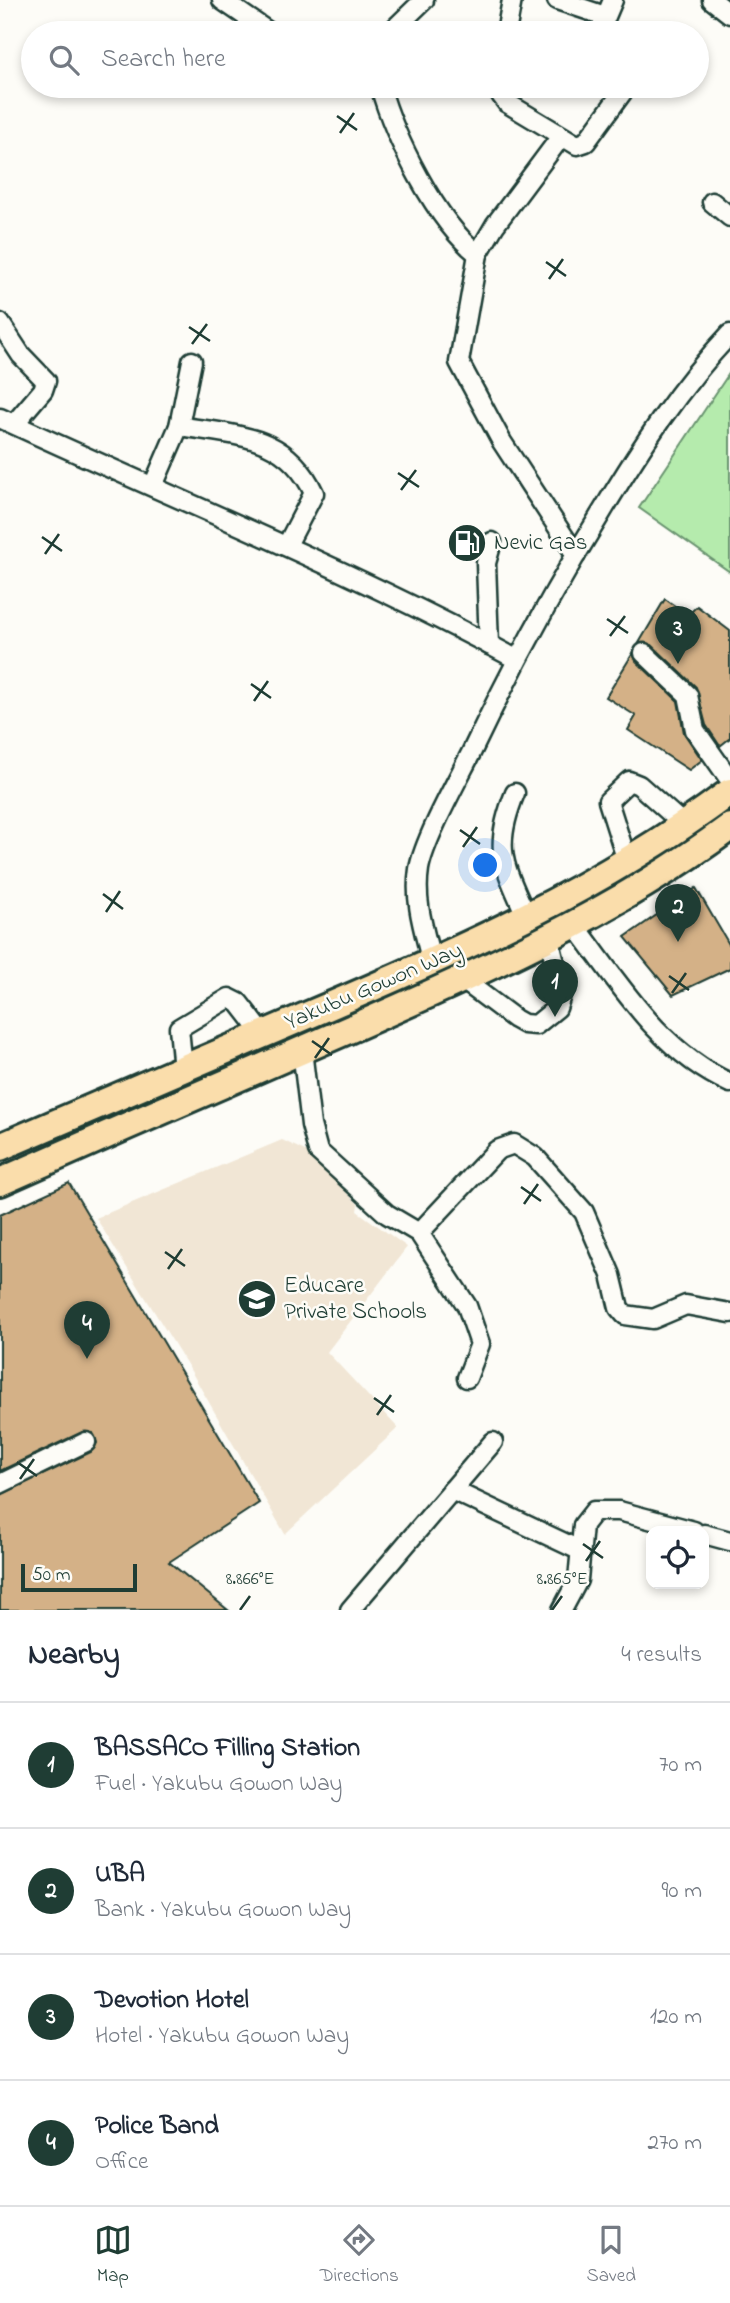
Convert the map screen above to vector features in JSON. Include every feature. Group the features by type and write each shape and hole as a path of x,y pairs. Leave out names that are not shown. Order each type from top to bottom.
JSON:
{"highway":[{"name":"Yakubu Gowon Way","path":"0,1147 432,962 527,918 627,861 730,792"},
{"name":"Yakubu Gowon Way","path":"0,1182 463,980 574,924 699,850 730,827"}],"street":[{"path":"222,0 253,21"},
{"path":"402,21 424,0"},
{"path":"508,21 512,0"},
{"path":"557,0 606,16"},
{"path":"712,0 730,14"},
{"path":"383,98 390,122 452,230 478,254"},
{"path":"503,98 506,103 560,138 577,145 586,142 618,98"},
{"path":"560,138 502,215 478,254 459,362 502,442 576,555"},
{"path":"712,202 730,217"},
{"path":"0,323 21,355 46,381 43,390 7,421 287,545 423,609 516,659"},
{"path":"432,962 416,899 420,865 516,659 657,422 704,362 730,334"},
{"path":"153,486 179,426 192,361"},
{"path":"179,426 264,441 283,453 314,493 287,545"},
{"path":"489,645 486,563 492,542"},
{"path":"644,653 688,695 695,730 730,780"},
{"path":"627,861 608,801 629,781 639,785 684,825"},
{"path":"515,793 503,822 503,861 527,918"},
{"path":"574,924 642,1013 671,1046 694,1063 730,1083"},
{"path":"463,980 515,1019 524,1024 536,1025 557,1008 561,1000 562,992 549,938"},
{"path":"183,1069 179,1028 229,998 239,1003 263,1034"},
{"path":"302,1050 311,1125 318,1151 387,1214 419,1233 467,1306 480,1344 467,1378"},
{"path":"419,1233 497,1150 514,1144 535,1157 583,1212 611,1275 618,1308 625,1315 653,1320 685,1305 730,1313"},
{"path":"0,1484 86,1442"},
{"path":"351,1610 493,1442"},
{"path":"452,1490 579,1550"},
{"path":"562,1610 578,1580 583,1525 594,1511 619,1511 675,1526"},
{"path":"709,1535 730,1541"}],"shaded area":[{"name":"Educare Private Schools","path":"282,1140 305,1151 358,1204 357,1211 407,1247 327,1352 398,1428 285,1534 188,1366 96,1218"}],"green space":[{"path":"730,372 730,572 639,508"}],"building":[{"path":"665,599 688,615 697,606 730,631 730,738 720,746 706,725 696,687 652,645 639,643"},
{"path":"633,653 636,661 678,701 684,733 702,760 689,770 628,730 636,716 606,697"},
{"path":"696,888 730,946 730,968 673,995 625,937"},
{"path":"69,1183 259,1503 169,1562 228,1610 0,1610 0,1495 91,1452 97,1443 93,1433 82,1432 0,1471 0,1215"}],"place":[{"name":"Nevic Gas","path":"467,543"},
{"name":"Devotion Hotel","path":"678,664"},
{"name":"UBA","path":"678,942"},
{"name":"BASSACO Filling Station","path":"555,1017"},
{"name":"Educare Private Schools","path":"257,1299"},
{"name":"Police Band","path":"87,1359"}]}
